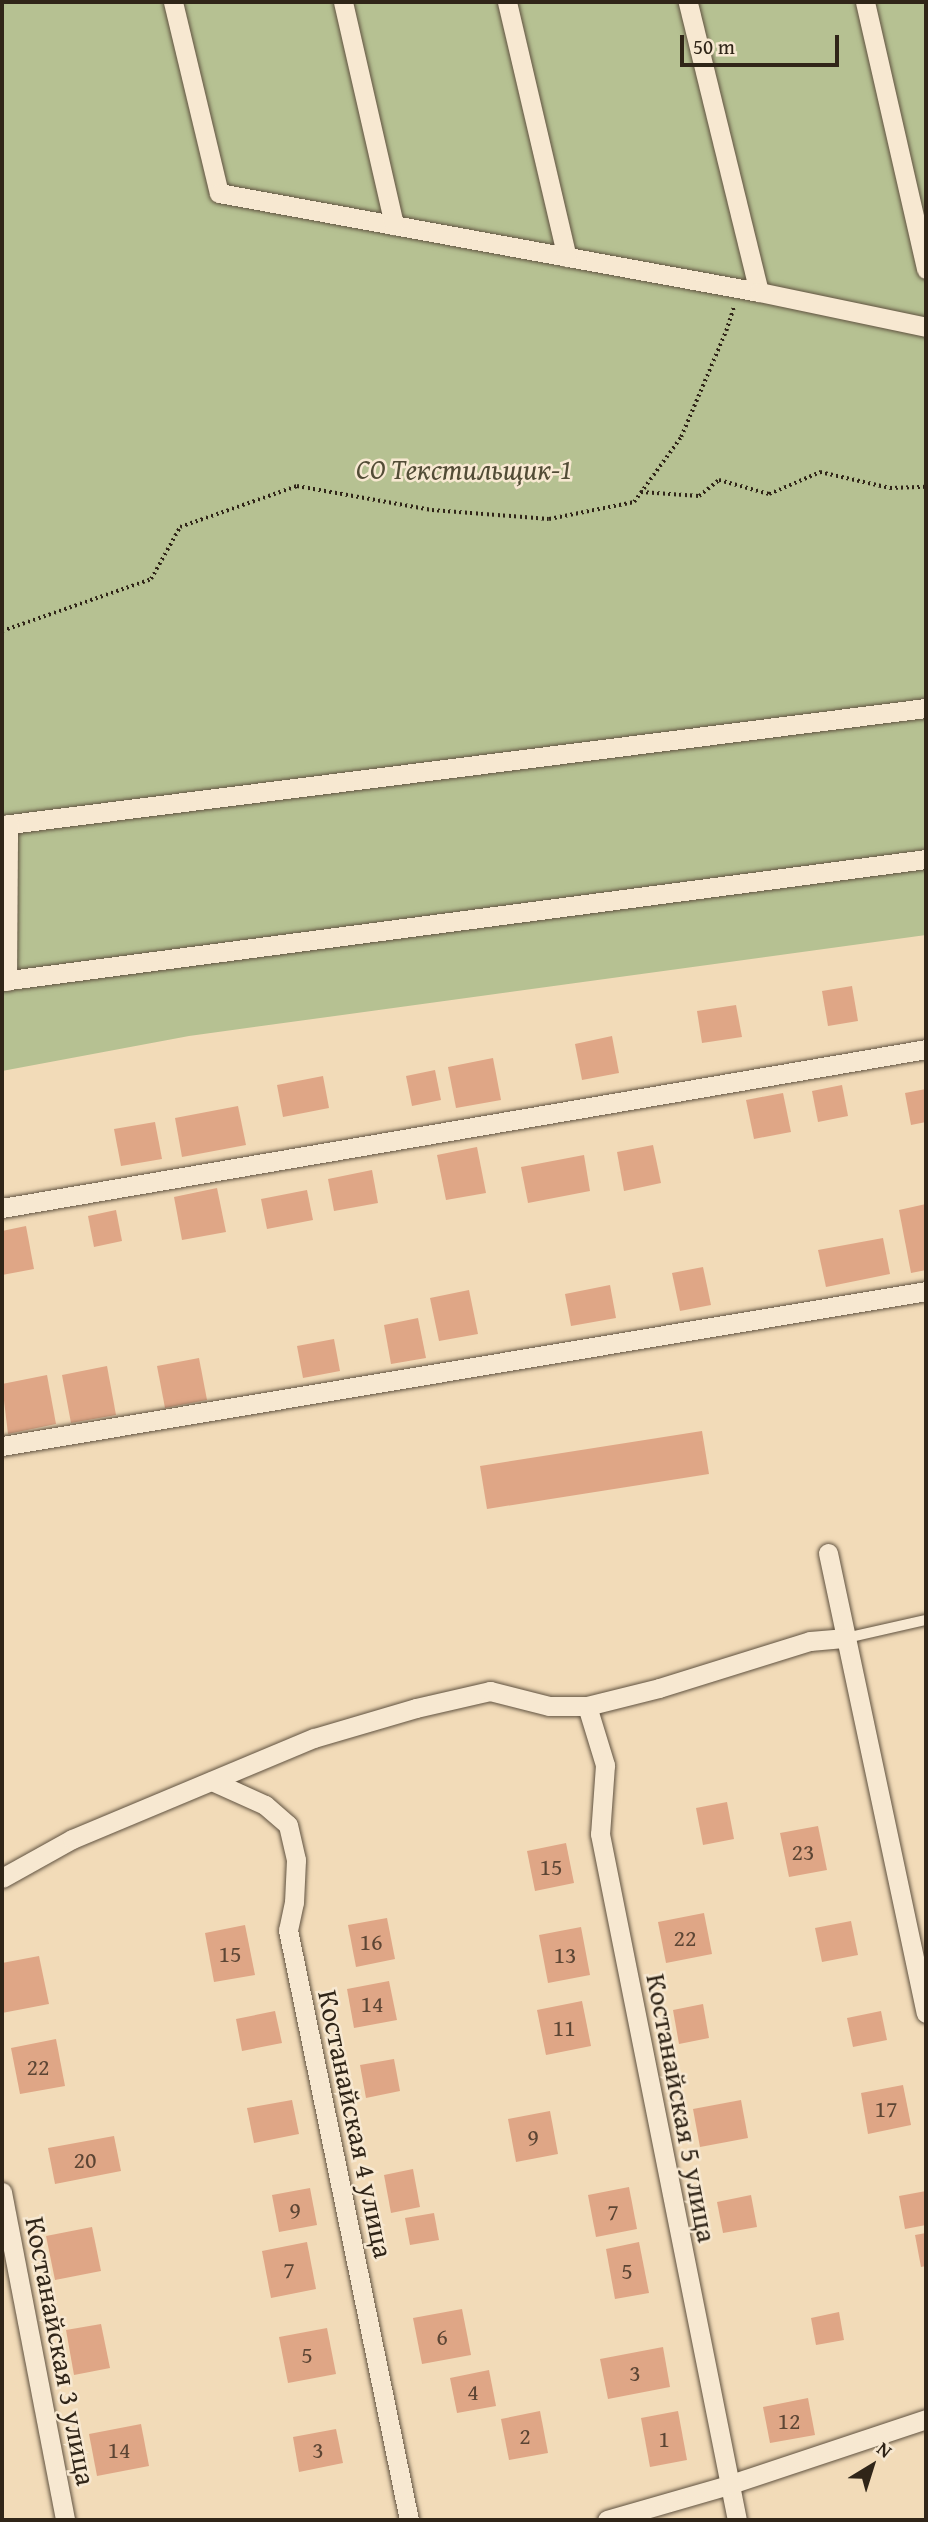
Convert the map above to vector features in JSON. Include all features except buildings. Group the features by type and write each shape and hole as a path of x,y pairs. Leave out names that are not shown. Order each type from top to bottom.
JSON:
{"street":[{"path":"173,2 219,193 749,290 926,327"},
{"path":"343,2 394,225"},
{"path":"507,2 566,257"},
{"path":"688,2 749,290"},
{"path":"864,2 926,268"},
{"path":"926,708 5,825 4,981 926,859"},
{"path":"2,1208 926,1049"},
{"path":"2,1446 926,1291"},
{"path":"828,1553 926,2013"},
{"path":"2,1878 72,1839 314,1738 415,1708 490,1691 549,1706 587,1706 672,1685 810,1641 846,1638"},
{"name":"Костанайская 5 улица","path":"587,1706 605,1765 601,1784 600,1835 737,2520"},
{"name":"Костанайская 4 улица","path":"212,1782 265,1805 288,1825 296,1860 294,1902 288,1930 409,2520"},
{"name":"Костанайская 3 улица","path":"2,2192 65,2520"},
{"path":"607,2520 728,2485 926,2419"}],"lane":[{"path":"846,1638 926,1620"}],"path":[{"path":"2,631 151,579 180,527 297,486 432,510 549,519 634,502 681,437 726,331 749,290"},
{"path":"641,492 699,496 719,480 769,494 820,472 890,488 926,487"}],"green space":[{"name":"СО Текстильщик-1","path":"2,2 926,2 926,935 189,1036 2,1071"}]}
